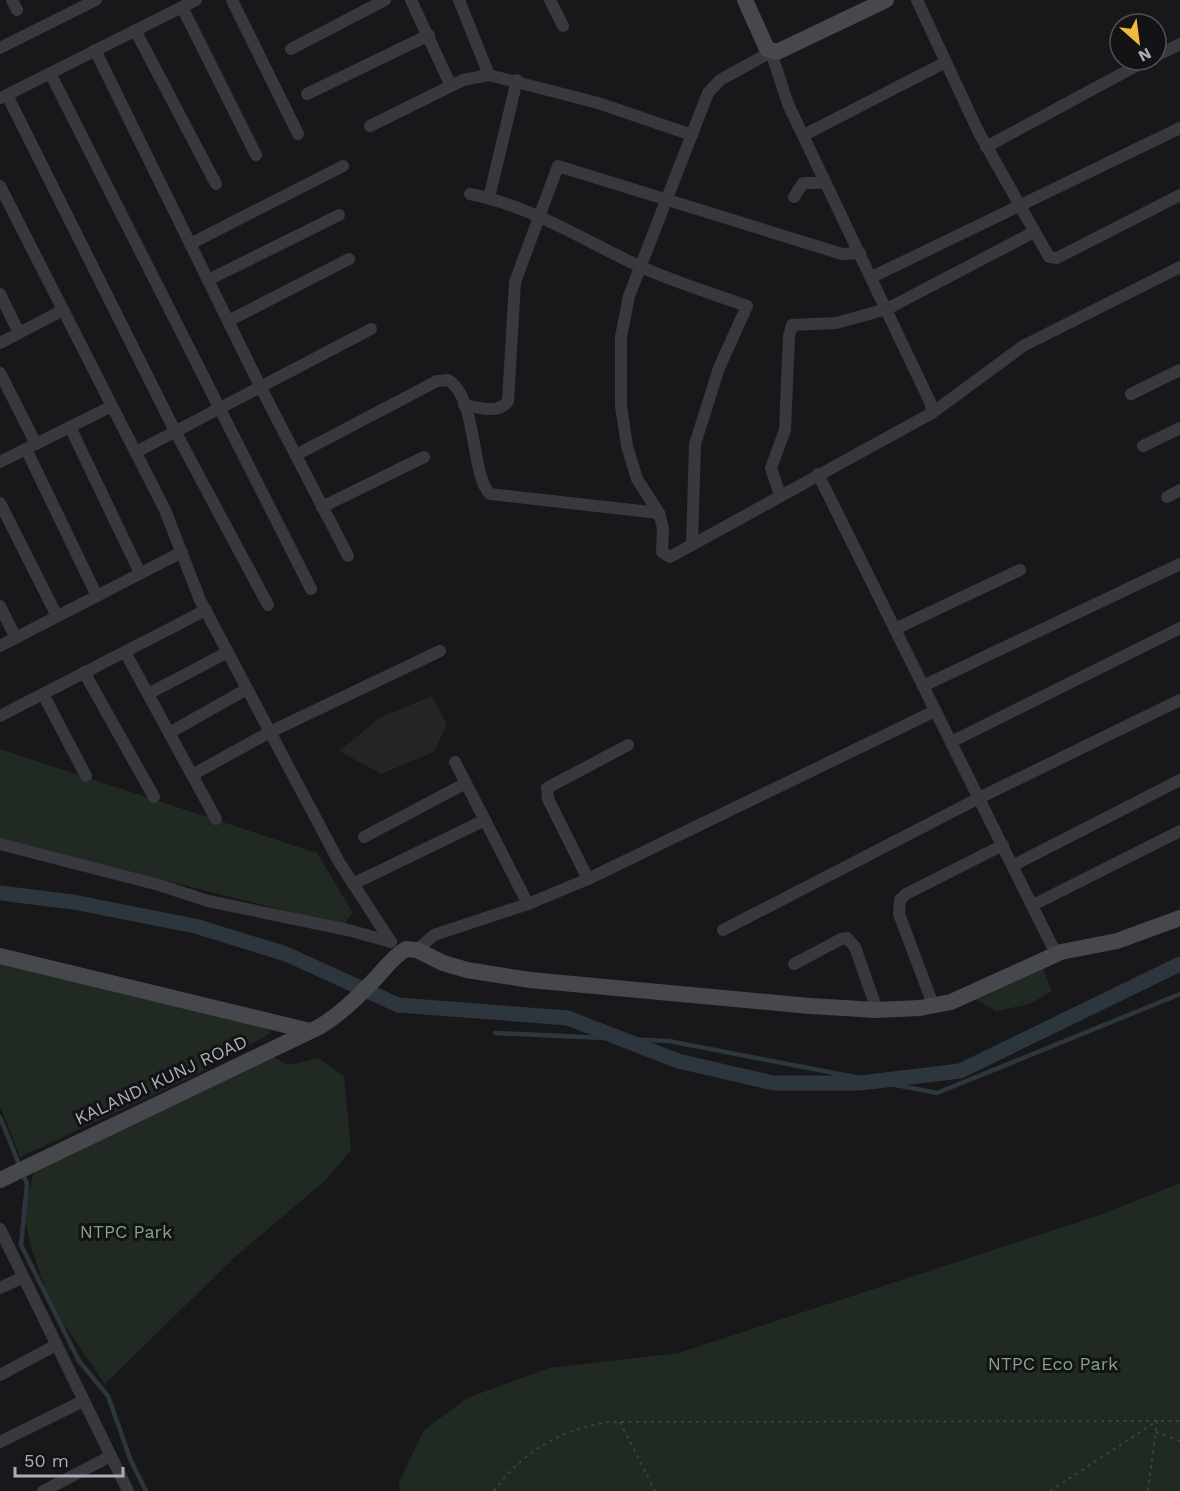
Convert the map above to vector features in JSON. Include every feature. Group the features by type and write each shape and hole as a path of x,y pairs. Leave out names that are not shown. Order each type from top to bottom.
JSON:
{"street":[{"path":"0,48 96,0"},
{"path":"196,0 4,96 175,431 268,605"},
{"path":"232,0 298,134"},
{"path":"291,49 385,0"},
{"path":"411,0 452,86"},
{"path":"459,0 489,75"},
{"path":"550,0 563,26"},
{"path":"745,0 771,52 788,104 887,309 931,404 932,413"},
{"path":"886,0 782,50 771,52 714,84 692,135 629,296 622,329 621,406 627,446 634,471 659,513 663,528 662,552 665,556 674,556 780,495 932,413 1017,350 1180,267"},
{"path":"917,0 944,63 986,147 1046,254 1057,258 1180,195"},
{"path":"182,7 256,155"},
{"path":"135,30 216,184"},
{"path":"307,94 429,35"},
{"path":"95,50 260,386 348,556"},
{"path":"804,135 944,63"},
{"path":"986,147 1125,72"},
{"path":"50,73 311,589"},
{"path":"370,126 473,76 489,75 516,80 598,103 692,135"},
{"path":"489,198 516,80"},
{"path":"872,277 1180,128"},
{"path":"190,244 343,166"},
{"path":"464,405 490,410 505,406 508,401 515,282 558,166 842,254 860,253"},
{"path":"794,197 803,183 826,183"},
{"path":"0,186 165,510 206,610 270,732 353,884 405,947"},
{"path":"470,194 489,198 539,216 640,267 747,306 716,378 695,444 692,545"},
{"path":"208,280 339,215"},
{"path":"780,495 771,468 785,430 789,330 798,323 837,323 887,309 1034,232"},
{"path":"228,321 349,259"},
{"path":"0,294 19,333"},
{"path":"0,343 63,310"},
{"path":"136,453 371,329"},
{"path":"1131,394 1180,370"},
{"path":"0,373 98,596"},
{"path":"296,455 437,381 448,380 453,382 464,405 484,487 490,494 659,513"},
{"path":"0,462 112,406"},
{"path":"70,427 140,573"},
{"path":"1143,446 1180,428"},
{"path":"322,507 424,457"},
{"path":"818,474 934,711 1014,865 1056,954"},
{"path":"1167,497 1180,490"},
{"path":"0,503 57,616"},
{"path":"0,646 182,552"},
{"path":"923,686 1180,564"},
{"path":"895,629 1020,570"},
{"path":"0,606 16,638"},
{"path":"0,716 206,610"},
{"path":"951,742 1180,628"},
{"path":"125,651 216,819"},
{"path":"192,774 270,732 440,651"},
{"path":"148,694 228,652"},
{"path":"84,672 154,797"},
{"path":"169,733 248,689"},
{"path":"43,694 87,776"},
{"path":"723,930 979,798 1180,700"},
{"path":"405,947 528,904 588,879 934,711"},
{"path":"588,879 548,799 547,788 628,745"},
{"path":"455,762 528,904"},
{"path":"1014,865 1180,780"},
{"path":"364,837 466,783"},
{"path":"353,884 485,820"},
{"path":"1033,905 1180,831"},
{"path":"0,844 159,885 208,901 348,930 405,947 467,970 530,980 810,1006 877,1010 934,1006 951,1002 1056,954 1070,949 1117,941 1180,918"},
{"path":"934,1006 899,914 900,900 906,894 1003,845"},
{"path":"794,964 841,939 848,938 855,947 877,1010"},
{"name":"KALANDI KUNJ ROAD","path":"9,1173 310,1031 338,1014 405,947"},
{"path":"0,956 310,1031"},
{"path":"0,1229 128,1491"},
{"path":"0,1288 23,1276"},
{"path":"0,1374 56,1345"},
{"path":"0,1442 83,1401"},
{"path":"43,1491 111,1456"}],"path":[{"path":"1148,1491 1157,1421"},
{"path":"1050,1491 1157,1421"},
{"path":"494,1491 527,1455 557,1437 590,1425 620,1422 1180,1421"},
{"path":"620,1422 655,1491"},
{"path":"1156,1432 1180,1441"}],"shaded area":[{"path":"432,696 447,724 434,752 381,774 339,751 381,717"}],"green space":[{"path":"0,749 317,853 353,913 343,925 0,839"},
{"path":"0,963 263,1026 271,1033 192,1077 20,1157 0,1106"},
{"path":"1042,965 1052,991 1030,1004 996,1011 971,997"},
{"name":"NTPC Park","path":"271,1055 287,1065 319,1058 344,1076 351,1150 326,1180 237,1255 105,1384 52,1307 32,1250 23,1213 34,1172"},
{"name":"NTPC Eco Park","path":"1180,1183 1180,1491 400,1491 399,1482 424,1430 467,1398 549,1368 678,1353 1097,1216"}],"waterway":[{"path":"0,893 73,902 195,926 286,954 398,1005 568,1018 678,1061 773,1083 860,1083 960,1071 1180,964"},
{"path":"495,1033 669,1041 937,1093 1180,994"},
{"path":"0,1117 27,1184 21,1245 79,1361 108,1396 131,1461 146,1491"}]}
